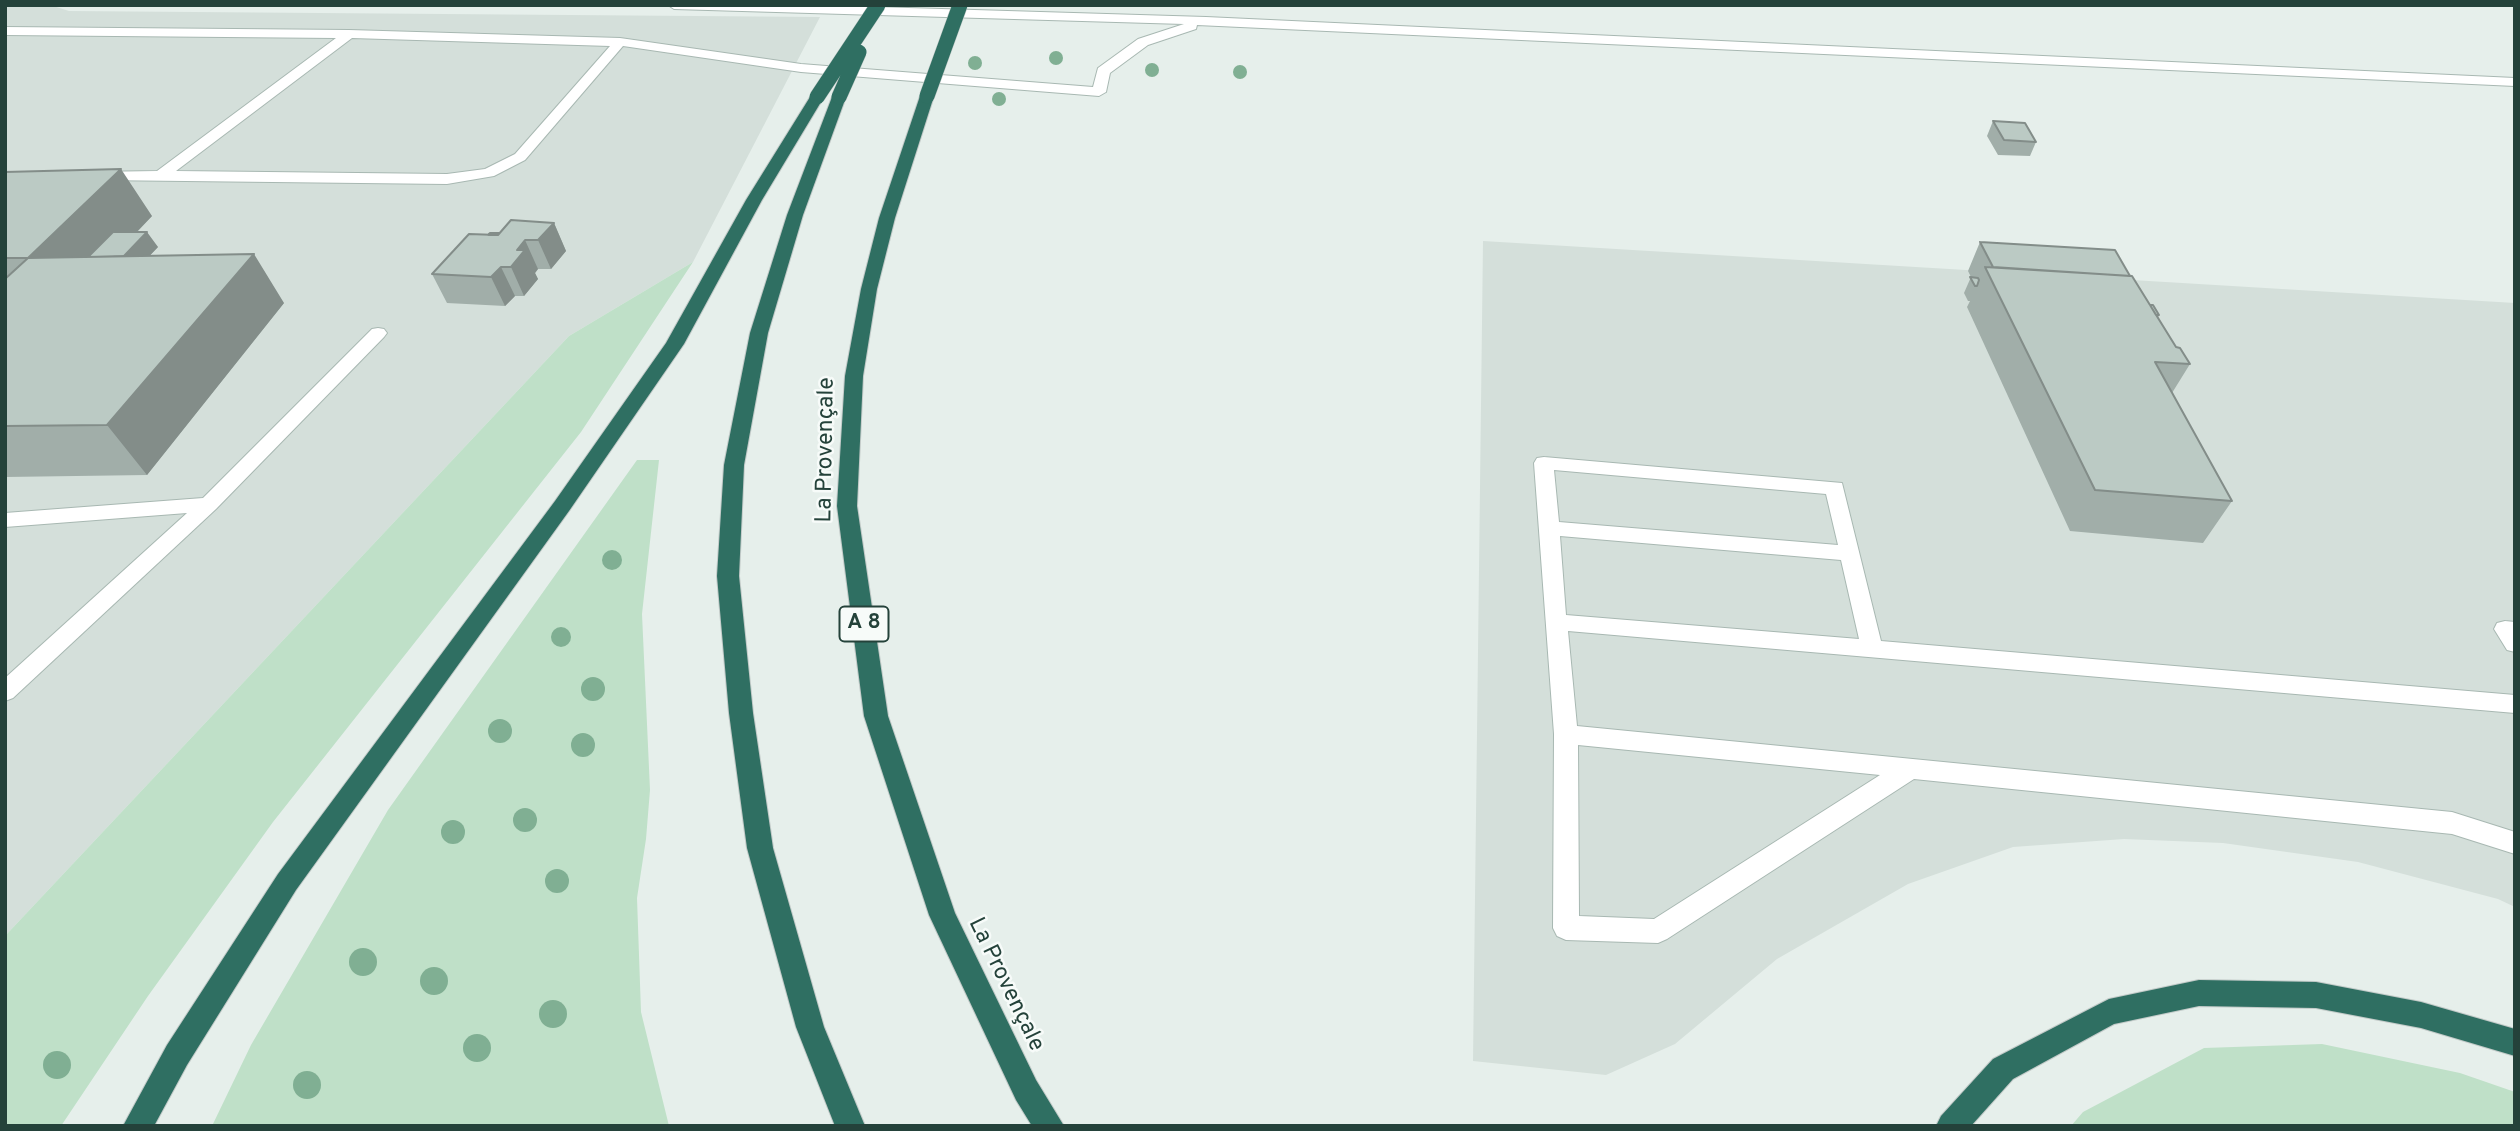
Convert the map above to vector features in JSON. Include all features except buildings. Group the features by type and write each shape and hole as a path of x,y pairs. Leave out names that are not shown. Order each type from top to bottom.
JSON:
{"highway":[{"path":"850,1126 810,1027 761,848 740,713 728,576 734,465 759,332 795,215 839,97 879,5"},
{"path":"138,1126 177,1055 288,882 409,712 562,506 675,344 760,190 817,97 879,5"},
{"name":"La Provençale","path":"960,5 887,218 869,289 854,376 848,506 876,716 942,915 1027,1090 1049,1126"},
{"path":"1951,1126 2003,1069 2014,1062 2109,1012 2199,993 2316,995 2421,1015 2515,1043"}],"lane":[{"path":"674,5 1206,21 2515,82"},
{"path":"5,31 349,34 620,42 801,68 1099,92 1103,71 1143,42 1206,21"},
{"path":"160,176 349,34"},
{"path":"83,175 447,179 489,173 520,157 620,42"},
{"path":"5,692 209,504 378,333"},
{"path":"1872,650 1835,488 1544,463 1566,734 1566,928 1658,931 1908,770"},
{"path":"5,520 209,504"},
{"path":"1549,528 1849,553"},
{"path":"1556,622 2515,704"},
{"path":"2515,630 2505,629 2515,644"},
{"path":"1566,734 2452,823 2515,844"}],"shaded area":[{"path":"5,5 50,5 69,11 820,17 693,262 569,336 5,936"},
{"path":"1483,241 2515,303 2515,907 2498,899 2358,862 2223,843 2124,839 2013,847 1908,884 1777,959 1675,1044 1606,1075 1473,1061"}],"green space":[{"path":"693,262 581,432 273,822 148,996 61,1126 5,1126 5,936 569,336"},
{"path":"637,460 659,460 642,614 650,790 637,898 641,1012 669,1126 212,1126 251,1045 388,810"},
{"path":"2322,1044 2460,1073 2515,1092 2515,1126 2071,1126 2083,1112 2204,1048"}]}
